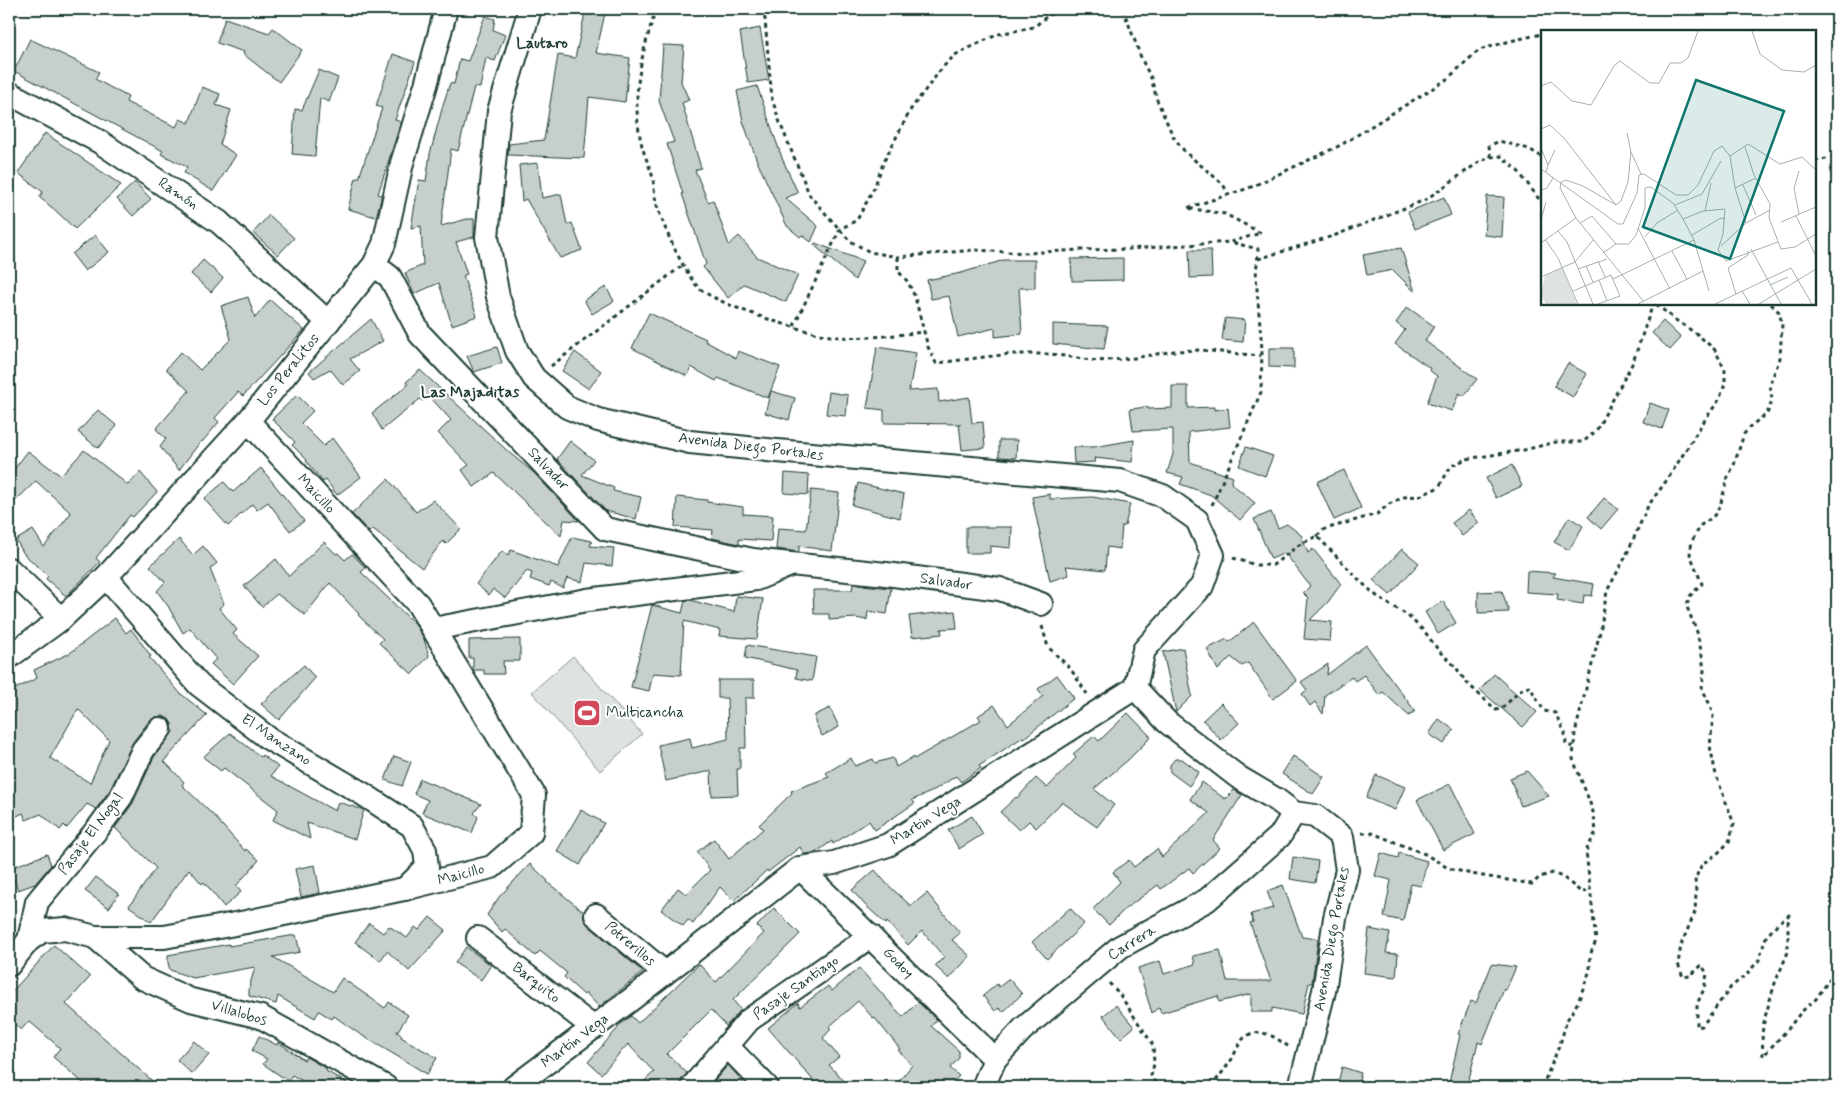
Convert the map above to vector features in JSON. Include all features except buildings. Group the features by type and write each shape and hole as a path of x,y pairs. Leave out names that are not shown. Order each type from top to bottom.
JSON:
{"street":[{"name":"Los Peralitos","path":"9,657 61,619 106,577 248,421 374,265 384,244 402,163 426,86 446,9"},
{"name":"Avenida Diego Portales","path":"530,9 500,111 487,237 498,297 517,351 534,378 566,407 598,420 690,442 1120,482 1163,496 1197,520 1213,554"},
{"name":"Ramón","path":"9,93 100,142 219,222 328,322"},
{"name":"Salvador","path":"374,265 390,277 420,334 605,529 752,560 886,574 1000,590 1041,604"},
{"name":"Maicillo","path":"9,965 29,940 42,931 65,929 95,937 164,937 246,922 404,890 492,867 531,833 534,795 418,604 248,421"},
{"path":"1213,554 1202,586 1144,650 1135,688 1167,722 1238,778 1277,800 1294,814 1314,816 1342,837"},
{"name":"Salvador","path":"432,629 587,600 756,579 790,565"},
{"path":"9,569 61,619"},
{"name":"El Manzano","path":"106,577 199,685 268,738 363,794 412,826 425,850 427,866 404,890"},
{"name":"Martin Vega","path":"514,1087 594,1028 800,868 834,863 888,845 1135,688"},
{"name":"Pasaje El Nogal","path":"29,940 37,902 99,827 121,797 143,750 160,729"},
{"name":"Carrera","path":"983,1087 995,1059 1023,1029 1120,947 1207,900 1280,836 1294,814"},
{"name":"Avenida Diego Portales","path":"1300,1087 1324,991 1335,918 1347,870 1342,837"},
{"name":"Godoy","path":"800,868 995,1059"},
{"name":"Potrerillos","path":"596,915 665,973"},
{"name":"Pasaje Santiago","path":"692,1087 749,1020 871,936"},
{"name":"Villalobos","path":"95,937 142,978 192,1000 261,1017 386,1087"},
{"name":"Barquito","path":"478,938 594,1028"},
{"path":"727,1046 767,1087"}],"path":[{"path":"656,9 645,42 638,74 637,110 642,145 663,223 683,265 697,287 730,306 830,336 876,337 925,332"},
{"path":"764,9 772,99 810,196 850,241 870,252 898,257 974,250 1027,253 1130,250 1230,242 1261,234 1225,214 1187,208 1249,188 1341,145 1446,80 1480,50 1541,34"},
{"path":"794,326 840,229 857,220 874,188 884,161 911,109 942,68 955,55 974,45 999,34 1034,26 1059,9"},
{"path":"1122,9 1173,136 1185,152 1223,184 1228,194"},
{"path":"1491,157 1490,146 1499,141 1529,149 1541,156"},
{"path":"1258,259 1336,235 1425,200 1463,172 1491,157 1501,156 1518,170 1541,202"},
{"path":"1816,161 1837,157"},
{"path":"1197,520 1208,512 1214,500 1261,392 1260,322 1256,277 1258,249 1230,242"},
{"path":"898,257 898,271 908,282 915,297 917,311 925,332 928,347 936,363 1010,354 1051,354 1097,361 1134,358 1174,351 1201,350 1261,356"},
{"path":"534,378 683,265"},
{"path":"1213,554 1223,554 1256,565 1273,565 1323,530 1376,514 1404,497 1420,496 1439,487 1451,466 1466,459 1524,450 1556,442 1583,442 1596,431 1633,362 1654,305"},
{"path":"1542,1087 1560,1044 1567,1020 1578,1002 1590,970 1590,955 1596,941 1586,851 1596,832 1594,815 1573,759 1575,733 1600,632 1607,591 1625,558 1648,506 1669,477 1718,400 1725,384 1725,370 1715,350 1698,334 1655,305"},
{"path":"1772,305 1779,312 1782,324 1780,358 1770,384 1772,400 1767,414 1753,424 1744,434 1728,477 1720,506 1713,517 1701,525 1692,541 1690,554 1702,584 1689,597 1687,608 1697,632 1702,655 1704,671 1702,688 1713,716 1710,746 1716,775 1734,824 1729,842 1717,854 1702,864 1695,879 1695,912 1681,945 1678,964 1683,977 1690,976 1702,965 1707,974 1696,1013 1697,1027 1702,1026 1731,987 1759,960 1766,937 1778,923 1789,915 1788,952 1774,983 1765,1017 1762,1032 1762,1056 1788,1029 1801,1012 1816,999 1837,968"},
{"path":"1317,536 1373,592 1406,615 1425,632 1455,666 1466,682 1496,710 1501,709 1522,688 1530,687 1544,711 1555,713 1565,733 1566,744 1574,747"},
{"path":"1041,604 1042,626 1048,647 1070,668 1098,711"},
{"path":"1342,837 1352,832 1372,833 1426,854 1448,868 1532,884 1540,877 1553,873 1564,878 1580,892 1591,891"},
{"path":"1095,968 1118,992 1129,1012 1153,1045 1154,1064 1151,1076 1158,1087"},
{"path":"1211,1087 1224,1071 1244,1038 1256,1033 1265,1033 1278,1038 1288,1047 1308,1054"}],"shaded area":[{"name":"Multicancha","path":"573,656 642,734 600,771 532,692"}],"place":[{"name":"Multicancha","path":"587,713"}],"district":[{"name":"Lautaro","path":"542,43"},
{"name":"Las Majaditas","path":"470,392"}]}
